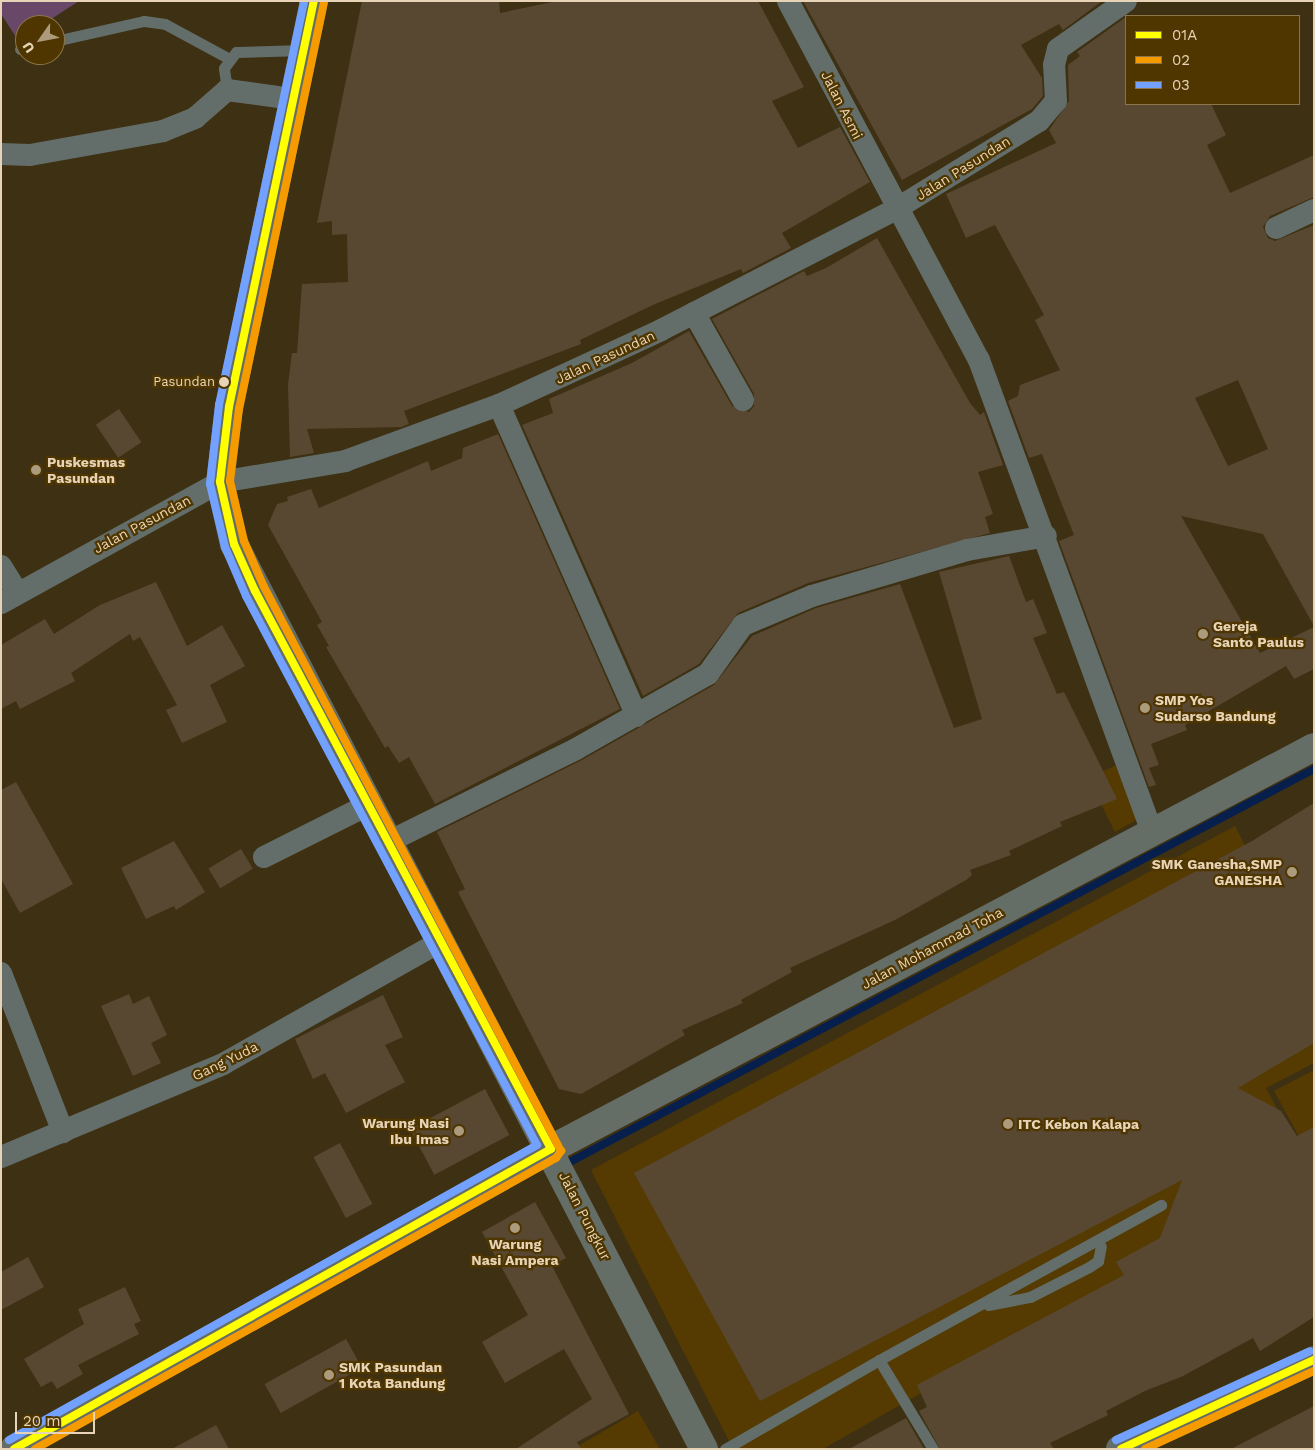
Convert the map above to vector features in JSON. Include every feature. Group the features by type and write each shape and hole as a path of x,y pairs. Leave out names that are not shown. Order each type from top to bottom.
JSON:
{"main road":[{"name":"Jalan Pungkur","path":"314,1 229,407 220,482 234,544 366,806 438,943 551,1148 704,1449"},
{"name":"Jalan Mohammad Toha","path":"14,1449 551,1148 1314,747"},
{"path":"1120,1449 1312,1365"}],"street":[{"name":"Jalan Asmi","path":"788,1 896,210 979,360 1046,536 1152,832"},
{"name":"Jalan Pasundan","path":"9,598 220,482 344,461 500,405 694,313 896,210 1039,121 1056,101 1054,66 1058,49 1096,8 1126,1"},
{"path":"1,154 30,155 163,131 195,118 228,90 293,99"},
{"path":"1276,228 1314,210"},
{"path":"694,313 743,400"},
{"path":"500,405 637,716"},
{"path":"386,843 637,716 716,668 732,637 744,625 812,596 958,552 1046,536"},
{"path":"1,566 9,598"},
{"path":"264,857 366,806"},
{"name":"Gang Yuda","path":"1,1156 223,1064 438,943"},
{"path":"1,973 62,1132"}],"lane":[{"path":"65,39 144,21 165,24 228,58"},
{"path":"228,90 224,78 228,58 242,48 303,50"},
{"path":"725,1449 879,1360 1161,1205"},
{"path":"976,1308 1030,1297 1098,1261 1101,1246"},
{"path":"879,1360 934,1449"}],"shaded area":[{"path":"1,1 79,1 57,15 15,15 15,35 1,14"},
{"path":"1119,764 1140,818 1115,832 1088,778"},
{"name":"ITC Kebon Kalapa","path":"1235,826 1314,978 1314,1063 1266,1088 1314,1177 1206,1231 823,1449 733,1449 591,1170"},
{"path":"1314,1070 1314,1164 1274,1091"},
{"path":"638,1411 660,1449 573,1449"}],"building":[{"path":"362,1 499,1 500,13 557,1 758,1 804,87 772,101 798,148 840,127 870,182 782,233 791,248 743,273 741,269 655,304 580,340 581,344 404,411 409,424 401,427 307,429 314,453 290,457 288,385 292,353 297,353 302,284 348,282 347,234 332,235 332,221 317,223"},
{"path":"803,1 1102,1 1063,30 1059,24 1021,45 1042,78 1043,96 1032,109 902,180"},
{"path":"1125,18 1125,105 1211,105 1226,135 1207,145 1230,193 1314,155 1314,197 1270,216 1263,227 1268,238 1275,241 1314,225 1314,626 1263,534 1181,516 1260,653 1314,627 1314,669 1294,679 1286,666 1185,725 1187,730 1151,744 1159,765 1149,768 1156,785 1149,787 1059,541 1074,535 1042,454 1029,458 1008,401 1018,396 1020,385 1060,370 1035,320 1044,315 995,225 966,238 946,194 1056,143 1049,130 1069,101 1068,65 1080,56 1077,52","holes":["1238,380 1268,449 1228,466 1195,398"]},
{"path":"877,238 970,403 980,415 984,412 1003,465 978,472 993,514 985,517 990,533 808,583 738,613 699,664 643,696 522,425 553,413 549,399 632,363 689,331 732,406 749,412 754,406 754,394 712,319 804,271 807,276 826,268"},
{"path":"119,409 141,442 118,458 96,425"},
{"path":"498,434 620,709 435,804 409,757 399,763 388,746 385,748 326,647 329,646 317,625 322,622 268,525 277,504 288,501 287,497 311,489 319,508 428,461 431,471 462,458 463,448"},
{"path":"1009,556 1026,602 1033,599 1047,633 1033,638 1057,694 1064,692 1117,799 1060,822 1062,826 1009,851 1011,855 970,870 972,875 966,880 897,919 790,968 792,972 741,1000 743,1003 682,1030 685,1035 581,1094 559,1089 458,892 465,889 437,832 582,760 714,685 752,636 816,608 900,584 954,728 982,719 939,572"},
{"path":"156,582 187,646 222,625 245,666 210,685 227,722 182,743 166,710 177,705 140,637 133,641 130,634 71,673 75,681 20,709 16,701 1,709 1,645 45,619 54,634 100,605"},
{"path":"16,782 73,884 20,913 1,879 1,790"},
{"name":"ITC Kebon Kalapa","path":"1314,803 1314,1043 1238,1088 1281,1111 1297,1136 1314,1127 1314,1317 1260,1351 1253,1338 1181,1377 1147,1390 1106,1411 1108,1415 1050,1443 1054,1449 940,1449 919,1411 927,1407 917,1385 1124,1275 1116,1262 1160,1238 1182,1180 760,1401 634,1173 1252,841"},
{"path":"174,841 205,892 176,910 174,906 146,919 121,868"},
{"path":"241,849 253,869 220,888 208,869"},
{"path":"129,994 133,1004 149,996 167,1035 151,1043 161,1063 133,1076 101,1006"},
{"path":"383,995 403,1037 385,1045 405,1082 346,1113 325,1073 313,1079 295,1039"},
{"name":"Warung Nasi Ibu Imas","path":"485,1089 509,1135 434,1175 410,1129"},
{"path":"340,1143 372,1204 346,1218 314,1157"},
{"path":"535,1202 566,1258 552,1266 629,1414 577,1442 581,1449 516,1449 592,1399 564,1349 505,1383 482,1342 528,1315 482,1232"},
{"path":"28,1257 44,1287 1,1310 1,1272"},
{"path":"125,1287 141,1321 134,1324 139,1334 78,1365 83,1374 57,1389 52,1381 41,1387 24,1359 84,1324 78,1309"},
{"path":"346,1339 362,1368 281,1413 265,1384"},
{"path":"1314,1406 1314,1449 1231,1449"},
{"path":"906,1418 924,1449 849,1449"},
{"path":"216,1425 229,1449 172,1449"}],"waterway":[{"path":"567,1167 566,1164 1314,769"}],"transit line":[{"name":"03","path":"9,1440 537,1145 246,596 225,547 210,484 219,405 304,1"},
{"name":"01A","path":"14,1449 551,1149 255,591 234,544 220,482 229,407 314,1"},
{"name":"02","path":"35,1449 556,1158 561,1151 264,587 244,541 230,481 239,409 324,3"},
{"name":"03","path":"1116,1440 1310,1351"},
{"name":"01A","path":"1121,1449 1314,1360"},
{"name":"02","path":"1145,1449 1314,1371"}],"place":[{"name":"Pasundan","path":"224,382"},
{"name":"Puskesmas Pasundan","path":"36,470"},
{"name":"Gereja Santo Paulus","path":"1203,634"},
{"name":"SMP Yos Sudarso Bandung","path":"1145,708"},
{"name":"SMK Ganesha,SMP GANESHA","path":"1292,872"},
{"name":"ITC Kebon Kalapa","path":"1008,1124"},
{"name":"Warung Nasi Ibu Imas","path":"459,1131"},
{"name":"Warung Nasi Ampera","path":"515,1228"},
{"name":"SMK Pasundan 1 Kota Bandung","path":"329,1375"}]}
